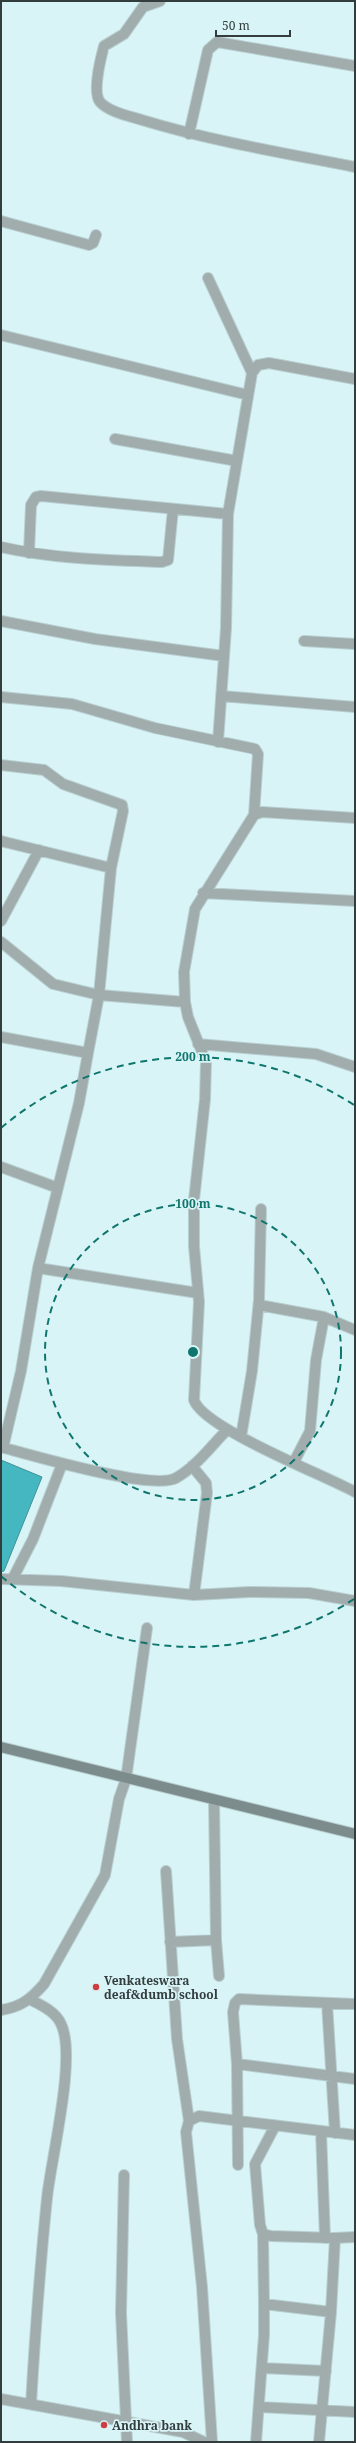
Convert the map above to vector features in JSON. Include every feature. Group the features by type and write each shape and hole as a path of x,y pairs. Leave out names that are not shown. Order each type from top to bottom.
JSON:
{"main road":[{"path":"1,1747 126,1779 355,1834"}],"street":[{"path":"160,1 143,7 124,34 104,46 99,67 97,96 100,102 114,110 189,134 355,167"},
{"path":"189,134 208,50 217,42 355,66"},
{"path":"1,222 89,245 93,243 96,235"},
{"path":"208,278 252,372"},
{"path":"1,335 248,395"},
{"path":"218,742 224,656 228,514 252,372 258,365 269,363 355,379"},
{"path":"115,439 237,461"},
{"path":"29,553 31,505 36,497 41,496 228,514"},
{"path":"1,547 29,553 84,558 162,562 168,560 173,509"},
{"path":"1,620 95,639 224,656"},
{"path":"304,641 355,644"},
{"path":"221,696 355,707"},
{"path":"1,697 72,704 155,728 255,749 258,754 254,815 203,893 195,909 186,964 185,1002 198,1044 206,1062 205,1099 194,1200 194,1246 198,1293 194,1400 196,1406 227,1430 355,1492"},
{"path":"1,766 44,770 63,784 122,805 123,811 111,868 99,994 79,1103 38,1268 22,1371 2,1447 96,1473 157,1480 174,1479 192,1466 227,1430"},
{"path":"254,815 262,812 355,818"},
{"path":"1,841 111,868"},
{"path":"1,921 39,850"},
{"path":"203,893 355,901"},
{"path":"1,942 53,984 99,994 185,1002"},
{"path":"1,1037 88,1053"},
{"path":"198,1044 316,1054 355,1067"},
{"path":"1,1167 58,1188"},
{"path":"241,1437 252,1371 259,1305 261,1209"},
{"path":"38,1268 198,1293"},
{"path":"259,1305 324,1318 355,1330"},
{"path":"294,1462 310,1431 316,1360 324,1318"},
{"path":"12,1580 33,1539 62,1464"},
{"path":"192,1466 206,1483 207,1493 194,1594"},
{"path":"1,1579 61,1581 194,1594 249,1592 309,1593 355,1601"},
{"path":"2,2012 31,2000 44,1984 105,1875 119,1800 126,1779 146,1628"},
{"path":"214,1800 216,1940 219,1976"},
{"path":"166,1871 177,2039 189,2121 186,2132 202,2287 212,2442"},
{"path":"170,1942 216,1940"},
{"path":"238,2166 237,2064 233,2012 235,2003 239,1999 327,2004 355,2004"},
{"path":"31,2000 49,2010 61,2023 66,2046 63,2100 48,2196 31,2404"},
{"path":"327,2004 335,2133"},
{"path":"237,2064 355,2079"},
{"path":"189,2121 199,2116 355,2135"},
{"path":"256,2442 260,2407 264,2304 263,2234 260,2225 256,2164 275,2126"},
{"path":"321,2131 324,2238"},
{"path":"124,2176 121,2313 127,2442"},
{"path":"263,2234 271,2236 324,2238 355,2237"},
{"path":"319,2442 331,2312 335,2238"},
{"path":"264,2304 331,2312"},
{"path":"262,2368 326,2371"},
{"path":"1,2399 126,2420 183,2432 204,2442"},
{"path":"260,2407 322,2409 355,2412"}],"water":[{"path":"1,1460 42,1477 4,1571 1,1572"}],"place":[{"name":"Venkateswara deaf&dumb school","path":"96,1987"},
{"name":"Andhra bank","path":"104,2425"}]}
